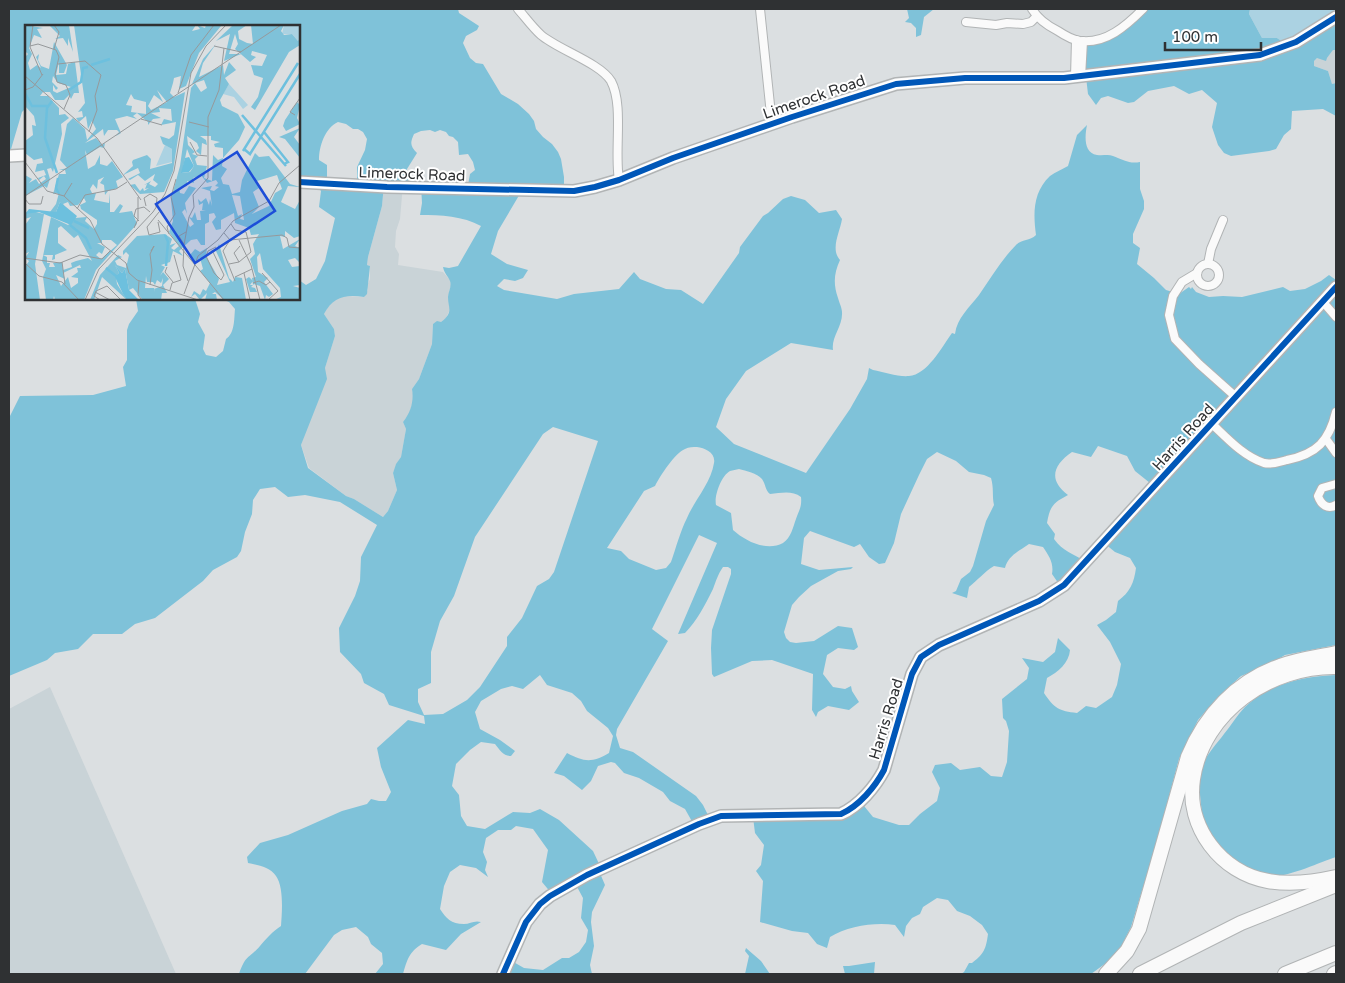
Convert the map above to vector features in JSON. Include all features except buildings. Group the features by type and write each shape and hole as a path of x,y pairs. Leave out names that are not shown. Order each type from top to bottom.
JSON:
{"highway":[{"path":"1106,974 1122,958 1140,929 1188,757 1195,740 1210,717 1234,692 1263,673 1288,663 1336,653"},
{"path":"1336,667 1313,668 1283,675 1261,686 1236,703 1218,724 1204,745 1195,770 1192,795 1197,820 1204,836 1218,855 1237,870 1259,879 1283,883 1304,883 1336,877"},
{"path":"1140,974 1241,923 1336,885"},
{"path":"1284,974 1336,953"}],"street":[{"path":"518,9 541,35 595,67 610,81 618,105 616,164 619,180"},
{"path":"760,9 772,124"},
{"path":"966,22 1003,25 1007,23 1023,24 1031,22 1034,12 1051,28 1079,40 1102,39 1131,22 1143,9"},
{"name":"Limerock Road","path":"300,182 387,187 574,191 619,180 673,158 877,89 908,82 965,78 1039,79 1078,77 1260,55 1296,42 1336,17"},
{"path":"1078,77 1079,40"},
{"path":"9,156 25,155"},
{"path":"1208,264 1208,256 1222,220"},
{"path":"1208,264 1218,269 1220,276 1217,283 1211,287 1203,286 1198,281 1197,273 1200,266 1208,264"},
{"path":"1197,273 1182,282 1173,296 1169,315 1175,339 1199,364 1236,397"},
{"name":"Harris Road","path":"503,974 526,922 540,904 550,896 587,875 684,830 721,816 841,814 851,810 879,779 884,770 912,674 921,657 939,645 1039,601 1064,585 1336,287"},
{"path":"1323,302 1336,317"},
{"path":"1211,424 1242,452 1272,464 1307,454 1318,447 1326,439 1332,428 1336,412"},
{"path":"1326,439 1336,453"},
{"path":"1336,484 1322,488 1318,496 1325,506 1329,508 1336,505"}],"shaded area":[{"path":"9,9 458,9 459,13 479,26 477,30 466,36 463,43 470,58 476,63 483,64 501,94 518,104 529,114 534,121 536,129 558,152 564,177 564,187 524,187 498,231 491,254 507,264 528,270 523,278 515,281 504,279 497,286 504,290 557,299 574,294 619,289 634,272 640,279 666,289 681,290 703,304 739,253 740,247 763,216 783,199 791,196 805,200 819,213 836,210 842,219 836,240 837,256 840,260 836,269 835,283 842,317 833,350 791,343 746,371 726,399 716,427 734,444 806,473 850,409 867,379 869,368 905,376 922,371 934,359 952,333 955,334 961,318 1011,251 1018,243 1036,235 1035,211 1040,189 1050,176 1068,166 1077,135 1087,125 1086,143 1092,154 1111,155 1130,162 1140,162 1140,189 1144,201 1144,209 1133,234 1133,243 1140,248 1137,264 1166,290 1179,294 1192,287 1196,292 1209,297 1242,297 1283,287 1290,291 1305,289 1329,275 1336,280 1336,645 1285,655 1266,666 1241,676 1218,697 1198,720 1179,759 1131,927 1117,955 1091,974 961,974 969,963 972,963 982,954 988,934 982,925 970,916 957,911 948,900 937,898 923,907 920,914 912,918 906,926 904,937 895,925 862,926 845,930 830,937 827,948 817,944 808,933 792,931 760,922 763,881 756,871 761,865 764,845 755,833 753,817 835,815 860,801 873,817 899,825 909,825 937,801 940,788 932,772 935,765 951,763 960,770 980,767 991,776 1002,777 1007,762 1009,731 1003,718 1002,699 1027,679 1029,668 1022,658 1043,662 1055,652 1058,638 1070,650 1068,659 1062,667 1047,678 1044,693 1054,705 1061,710 1077,713 1086,706 1096,708 1112,697 1117,685 1121,664 1110,642 1097,625 1116,612 1118,601 1131,587 1136,568 1130,558 1115,552 1104,543 1155,487 1135,471 1127,456 1098,446 1091,457 1072,452 1061,462 1055,473 1058,484 1068,495 1053,506 1047,523 1055,534 1054,539 1057,543 1086,562 1061,587 1052,574 1052,563 1043,547 1029,544 1011,557 1005,568 994,566 984,573 969,587 967,598 952,593 956,591 961,579 970,572 973,566 986,521 994,505 992,482 991,478 969,472 956,461 937,452 927,459 919,475 901,514 894,543 885,563 879,564 869,557 860,544 854,547 810,531 804,538 801,564 819,570 853,567 838,571 811,586 799,597 792,605 784,632 790,642 796,643 814,641 838,626 852,628 858,647 854,650 838,648 827,655 823,674 833,687 845,689 851,686 859,702 849,710 828,706 818,712 816,717 812,710 813,674 772,660 752,661 714,677 712,674 712,630 731,569 723,567 697,618 685,633 678,634 717,543 699,535 652,629 668,641 617,729 616,735 620,748 633,752 696,796 710,819 694,825 685,809 670,801 663,792 639,778 624,773 615,763 611,762 598,766 591,781 582,790 564,776 554,773 567,753 583,760 593,760 609,753 613,736 608,728 587,711 581,701 572,693 547,685 540,675 523,689 512,686 501,689 481,701 475,712 480,729 515,751 511,756 508,756 495,744 481,742 456,764 452,786 459,795 461,816 467,826 485,829 513,812 530,813 540,809 559,820 593,851 601,868 599,871 605,885 592,912 591,922 594,946 590,965 592,974 502,974 510,960 524,968 543,970 562,958 569,958 579,952 586,942 588,930 581,918 583,898 575,883 552,894 542,882 548,850 533,829 516,826 511,830 498,830 486,838 483,852 487,862 485,870 488,877 476,868 460,865 450,872 444,886 440,909 447,918 459,924 481,922 461,934 446,950 422,944 409,957 403,974 375,974 383,964 382,953 356,927 342,930 334,935 305,974 239,974 246,960 281,926 282,907 279,881 267,868 248,863 247,857 260,843 288,835 342,811 367,804 371,799 386,801 391,792 381,767 377,748 408,720 425,724 424,716 389,705 384,694 364,683 361,674 340,652 339,628 355,596 360,581 361,557 377,525 340,502 305,495 288,497 275,487 260,489 253,500 252,514 245,532 241,551 237,557 213,570 203,581 155,618 135,624 122,634 93,634 78,649 55,653 47,660 9,676 9,418 20,396 93,395 126,386 123,367 127,360 127,330 138,311 136,300 195,300 200,314 198,322 205,335 203,349 206,355 216,357 223,351 226,339 231,333 233,326 235,309 229,302 224,300 300,300 300,281 306,285 316,279 325,261 335,218 319,207 321,191 314,181 300,186 300,25 25,25 25,109 22,112 9,156","holes":["338,122 346,124 353,129 358,129 363,132 367,139 365,150 357,167 357,182 327,180 327,165 319,160 326,133","430,130 435,132 440,130 453,137 458,142 459,155 468,154 475,170 470,174 468,185 421,185 422,203 420,215 459,218 481,226 458,266 443,267 450,283 448,297 449,313 441,322 437,321 433,324 432,344 419,379 412,389 413,398 411,406 403,422 406,429 401,457 393,473 397,490 388,511 383,517 346,496 308,468 301,445 327,379 325,368 335,336 334,329 324,314 331,304 340,298 351,296 364,297 367,294 370,266 367,265 368,257 382,206 384,184 408,183 407,169 417,153 411,144 414,134","553,427 598,441 554,572 549,579 537,586 522,618 507,637 507,646 480,687 467,700 443,714 424,715 418,702 418,689 431,683 431,652 440,621 454,596 475,537 543,434","690,447 697,447 712,454 714,463 710,478 690,512 680,534 671,562 666,568 656,570 629,559 621,551 607,548 644,491 655,486 672,460 681,451","739,469 760,477 770,494 790,493 801,497 800,508 791,532 783,543 763,546 744,538 733,530 731,513 716,505 717,492 724,477 730,471"]},
{"path":"907,9 934,9 924,17 921,35 916,37 916,28 911,23 905,22 909,18"},
{"path":"1143,9 1250,9 1249,14 1262,38 1277,38 1283,42 1336,18 1336,50 1333,50 1326,61 1317,58 1314,61 1314,66 1328,71 1332,84 1336,83 1336,116 1323,109 1292,111 1291,129 1284,135 1276,149 1231,156 1224,153 1218,145 1212,127 1217,103 1202,90 1189,94 1174,86 1148,91 1134,102 1128,103 1108,96 1101,98 1096,105 1088,94 1086,77 1075,42 1107,38"},
{"path":"1250,9 1336,9 1336,18 1283,42 1277,38 1262,38 1249,14"},
{"path":"1333,50 1336,50 1336,83 1332,84 1328,71 1314,66 1314,61 1317,58 1327,58"},
{"path":"384,184 403,184 395,247 399,254 398,265 443,272 450,280 451,285 448,296 451,307 446,318 441,322 433,324 432,344 419,379 412,389 414,398 409,414 403,422 406,429 401,457 393,473 397,490 388,511 383,517 346,496 309,468 301,445 335,336 334,329 324,314 336,299 345,296 364,297 368,290 370,266 367,265 368,257 382,206"},
{"path":"1336,675 1336,857 1297,871 1275,876 1263,875 1252,871 1230,858 1213,839 1207,828 1202,814 1199,778 1204,761 1239,713 1254,699 1276,687 1300,679"},
{"path":"50,687 176,974 9,974 9,709"},
{"path":"746,948 761,961 770,974 745,974 749,956 745,951"},
{"path":"875,962 874,974 845,974 843,966"}],"cycle path":[{"path":"300,182 387,187 574,191 619,180 673,158 896,84 965,78 1064,78 1260,55 1296,42 1336,17"},
{"path":"503,974 526,922 540,904 550,896 587,875 699,824 721,816 841,814 848,811 871,789 884,770 912,674 921,657 939,645 1039,601 1064,585 1336,287"}]}
